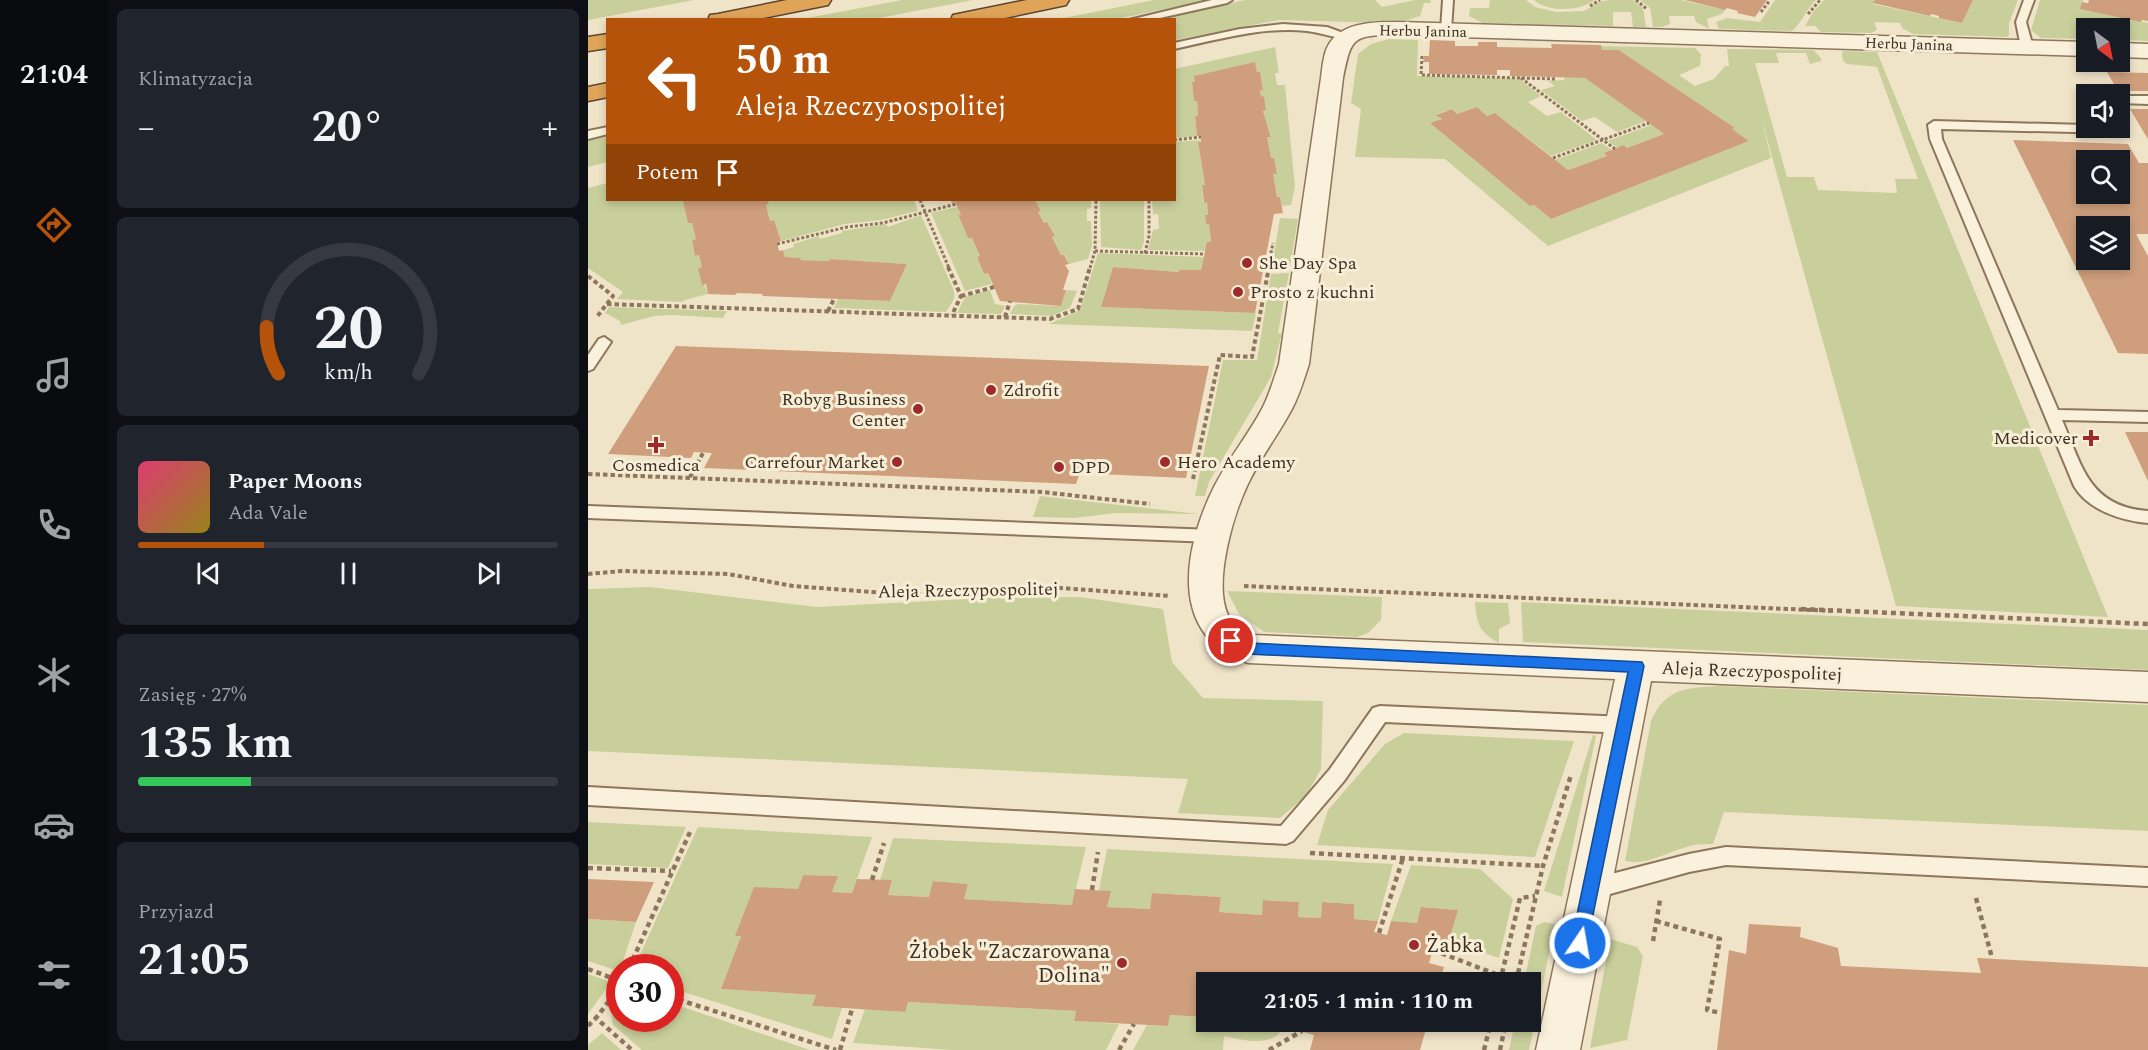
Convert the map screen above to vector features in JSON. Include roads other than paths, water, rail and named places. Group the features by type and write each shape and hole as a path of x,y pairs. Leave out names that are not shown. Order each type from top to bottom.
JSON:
{"highway":[{"path":"728,18 820,0"},
{"path":"971,18 1058,0"},
{"path":"588,44 606,41"},
{"path":"588,94 606,90"}],"street":[{"name":"Herbu Janina","path":"1348,36 1381,29 1446,30 2076,49"},
{"path":"1213,536 1221,507 1237,474 1282,399 1294,364 1332,78 1338,49 1348,36"},
{"path":"2130,50 2148,51"},
{"name":"Aleja Rzeczypospolitej","path":"1213,536 1213,614 1231,641 1248,648 2148,687"},
{"path":"1558,1050 1636,666"}],"lane":[{"path":"1143,18 1227,0"},
{"path":"1446,30 1448,0"},
{"path":"2027,48 2021,22 2029,0"},
{"path":"1176,46 1284,26 1318,27 1348,36"},
{"path":"2130,100 2148,100"},
{"path":"2076,127 1934,125 1936,139 2082,486 2096,500 2115,510 2138,517 2148,517"},
{"path":"588,135 606,130"},
{"path":"588,366 604,342"},
{"path":"2053,415 2148,417"},
{"path":"588,512 1213,536"},
{"path":"588,796 1286,835 1337,775 1380,714 1625,725"},
{"path":"1591,890 1689,863 1726,856 2148,877"}],"place":[{"name":"She Day Spa","path":"1247,263"},
{"name":"Prosto z kuchni","path":"1238,292"},
{"name":"Zdrofit","path":"991,390"},
{"name":"Robyg Business Center","path":"918,409"},
{"name":"Medicover","path":"2091,438"},
{"name":"Cosmedica","path":"656,445"},
{"name":"Carrefour Market","path":"897,462"},
{"name":"Hero Academy","path":"1165,462"},
{"name":"DPD","path":"1059,467"},
{"name":"Żabka","path":"1414,945"},
{"name":"Żłobek \"Zaczarowana Dolina\"","path":"1122,963"}]}
